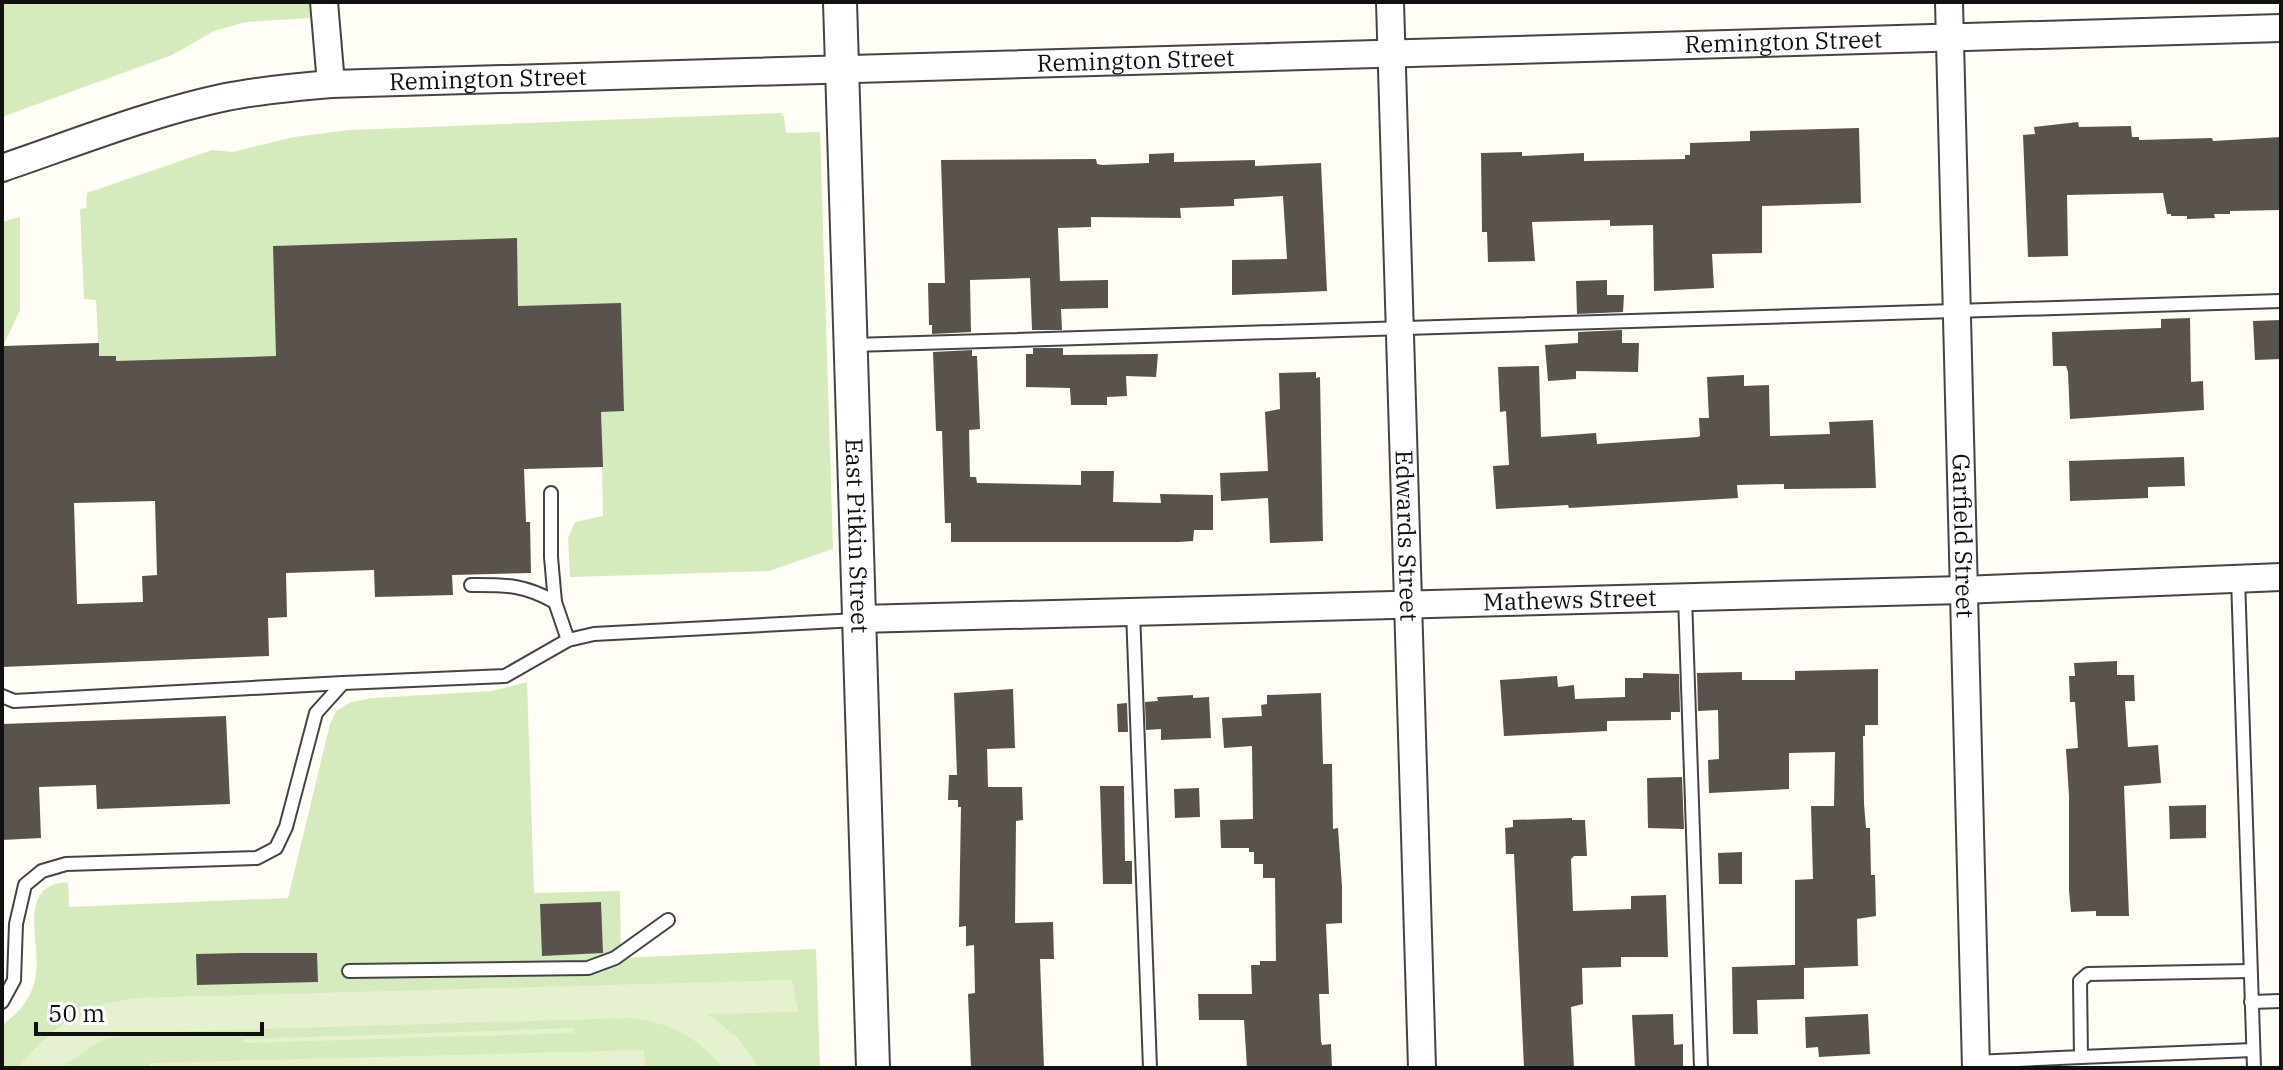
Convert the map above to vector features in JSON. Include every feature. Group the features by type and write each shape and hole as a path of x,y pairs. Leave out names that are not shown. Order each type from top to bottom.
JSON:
{"street":[{"path":"324,2 331,84"},
{"name":"East Pitkin Street","path":"840,2 873,1068"},
{"name":"Edwards Street","path":"1390,2 1422,1068"},
{"name":"Garfield Street","path":"1949,2 1976,1065"},
{"name":"Remington Street","path":"2,168 128,125 224,98 331,84 2281,28"},
{"name":"Mathews Street","path":"860,619 1963,590 2281,577"}],"lane":[{"path":"850,345 2281,301"},
{"path":"551,493 555,602 568,640"},
{"path":"2238,578 2254,1068"},
{"path":"471,585 532,589 555,602"},
{"path":"1685,597 1701,1068"},
{"path":"1133,611 1150,1068"},
{"path":"2,696 14,701 505,676 568,640 594,634 860,619"},
{"path":"2,1002 14,980 16,924 25,885 42,871 66,864 257,858 276,848 286,827 316,713 343,683"},
{"path":"349,971 588,968 615,958 668,920"},
{"path":"2081,1057 2080,981 2088,974 2250,971"},
{"path":"2251,1002 2281,1001"},
{"path":"1976,1065 2253,1050"}],"green space":[{"path":"2,2 309,2 310,18 246,22 214,31 172,55 2,117"},
{"path":"781,113 786,133 820,132 833,549 769,571 570,577 568,538 575,522 603,516 601,412 624,410 621,304 518,306 516,238 273,246 277,361 116,361 116,356 99,356 96,300 84,299 80,209 86,208 87,193 212,150 233,152 294,137 350,130"},
{"path":"20,217 20,310 3,346 2,359 2,222"},
{"path":"527,682 534,893 620,891 621,958 816,949 820,1068 2,1068 2,1025 20,1009 32,990 37,961 36,904 42,893 52,885 68,882 69,907 288,898 330,724 336,711 351,702 373,698 492,691"},
{"path":"792,980 798,1012 708,1014 738,1038 759,1068 724,1068 682,1033 658,1023 629,1018 134,1033 102,1040 60,1068 18,1068 43,1040 75,1017 97,1006 134,998"},
{"path":"574,1028 574,1033 244,1043 244,1039"},
{"path":"644,1050 645,1068 150,1068 150,1063"}],"building":[{"path":"2078,122 2079,127 2131,126 2132,137 2139,137 2139,140 2212,138 2213,141 2281,137 2281,210 2230,211 2230,214 2214,214 2215,218 2187,219 2187,216 2167,214 2163,193 2067,195 2068,256 2028,257 2023,135 2035,134 2034,127"},
{"path":"1859,128 1861,203 1762,206 1762,253 1712,254 1714,288 1654,291 1653,225 1610,226 1610,220 1532,222 1535,261 1488,262 1487,232 1482,232 1481,153 1522,152 1522,156 1584,153 1584,161 1685,159 1685,155 1690,155 1690,143 1750,141 1750,131"},
{"path":"1174,153 1174,162 1255,160 1255,166 1321,163 1327,291 1232,295 1232,260 1287,259 1283,196 1234,199 1234,206 1180,208 1181,218 1091,217 1091,227 1058,228 1060,281 1108,280 1108,308 1061,309 1062,330 1032,330 1030,278 970,280 971,332 932,334 928,283 945,283 941,160 1096,159 1097,164 1102,165 1149,163 1149,154"},
{"path":"517,238 518,306 621,303 624,411 601,412 603,467 524,469 526,522 530,522 531,573 452,575 453,595 375,597 374,570 286,573 287,617 268,618 269,656 2,667 3,346 99,343 99,356 116,356 116,361 276,356 273,246","holes":["155,501 157,575 142,576 143,602 77,604 74,503"]},
{"path":"1607,280 1607,295 1624,295 1623,312 1577,314 1576,281"},
{"path":"2190,318 2191,382 2203,381 2204,410 2070,419 2068,372 2066,366 2053,366 2052,332 2161,328 2161,319"},
{"path":"2281,320 2281,359 2255,360 2253,321"},
{"path":"1622,330 1622,343 1639,343 1638,372 1576,371 1576,379 1548,381 1545,345 1578,343 1578,332"},
{"path":"1033,348 1063,348 1063,355 1158,354 1156,377 1126,376 1127,396 1107,397 1107,405 1071,405 1070,388 1026,387 1026,354 1033,354"},
{"path":"972,350 972,356 977,356 980,429 969,430 970,477 976,477 977,483 1081,485 1081,471 1114,471 1113,502 1161,503 1160,494 1213,495 1213,530 1194,530 1193,541 1178,542 951,542 951,523 945,523 942,431 936,431 933,352"},
{"path":"1539,366 1541,437 1596,433 1597,444 1698,437 1699,418 1709,418 1707,377 1744,375 1744,386 1769,385 1770,436 1830,434 1829,422 1873,420 1876,488 1784,489 1784,484 1737,485 1738,498 1496,509 1493,466 1509,465 1506,411 1500,412 1498,367"},
{"path":"1316,372 1316,378 1320,377 1323,541 1270,543 1268,498 1221,501 1220,473 1268,471 1265,412 1280,409 1279,373"},
{"path":"2184,457 2185,486 2148,487 2148,498 2070,501 2069,461"},
{"path":"2117,661 2117,675 2134,675 2135,701 2125,701 2128,747 2158,745 2161,783 2124,786 2129,916 2096,916 2096,911 2071,912 2066,749 2078,748 2075,702 2070,702 2069,676 2075,676 2074,663"},
{"path":"1878,669 1878,725 1865,725 1863,736 1864,804 1866,828 1870,828 1876,916 1857,919 1858,966 1804,968 1804,999 1757,1000 1758,1034 1733,1034 1732,967 1795,965 1795,880 1813,879 1811,806 1834,806 1835,752 1789,753 1789,789 1709,793 1708,760 1719,759 1718,710 1698,711 1697,673 1742,672 1742,680 1795,680 1795,671"},
{"path":"1643,673 1679,674 1680,712 1671,712 1671,720 1607,721 1607,731 1504,736 1500,680 1557,676 1558,687 1574,685 1575,699 1625,697 1625,678 1643,678"},
{"path":"1013,689 1015,748 987,749 988,787 1022,787 1023,820 1016,821 1015,923 1053,922 1054,959 1040,959 1044,1068 971,1068 968,994 975,993 974,945 966,946 966,926 959,927 961,807 958,807 958,800 948,800 949,775 957,775 954,693"},
{"path":"1321,693 1323,764 1332,764 1333,829 1338,828 1342,887 1342,923 1326,924 1329,994 1319,994 1321,1041 1322,1045 1331,1044 1332,1068 1247,1068 1244,1020 1199,1020 1198,994 1252,994 1251,965 1260,965 1260,961 1276,961 1275,878 1263,878 1263,864 1254,864 1254,852 1249,852 1249,848 1221,848 1220,820 1253,819 1252,746 1224,748 1222,718 1262,716 1261,705 1267,704 1267,695"},
{"path":"1193,695 1193,698 1209,697 1211,738 1161,740 1161,729 1146,730 1145,702 1158,701 1157,697"},
{"path":"1127,703 1128,732 1118,732 1117,704"},
{"path":"226,716 230,804 97,809 96,785 39,787 41,838 2,840 2,724"},
{"path":"1682,777 1684,829 1648,828 1647,778"},
{"path":"1100,786 1124,786 1125,861 1132,861 1132,884 1103,884"},
{"path":"1199,788 1200,817 1175,818 1174,789"},
{"path":"2206,805 2206,838 2170,839 2169,806"},
{"path":"1513,820 1585,820 1587,856 1571,859 1573,911 1631,909 1631,896 1666,895 1668,957 1621,957 1621,967 1582,968 1583,1004 1571,1007 1574,1068 1524,1068 1514,854 1506,854 1505,828 1513,827"},
{"path":"1742,852 1742,884 1719,884 1718,853"},
{"path":"601,902 603,953 542,956 540,904"},
{"path":"317,953 318,982 197,985 196,954"},
{"path":"1673,1014 1674,1045 1683,1044 1683,1068 1635,1068 1632,1015"},
{"path":"1868,1014 1870,1054 1819,1057 1818,1047 1806,1048 1805,1017"}]}
